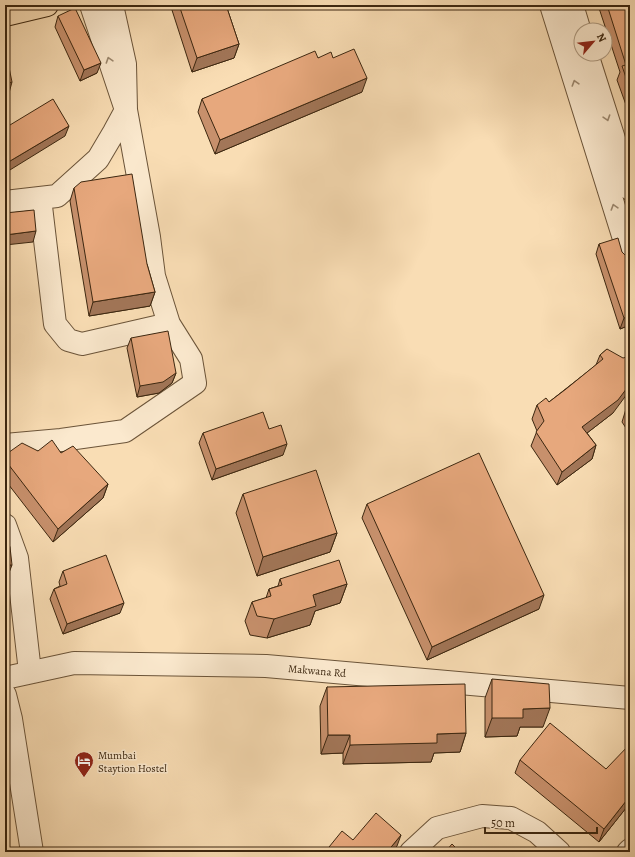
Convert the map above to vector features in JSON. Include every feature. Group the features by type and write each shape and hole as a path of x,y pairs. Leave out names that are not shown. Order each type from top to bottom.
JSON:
{"main road":[{"path":"5,15 47,5"}],"street":[{"path":"5,445 61,440 125,431 195,384 191,359 168,324 154,276 150,237 126,110 91,5"},
{"path":"5,202 57,196 98,159 126,110 125,64 112,5"},
{"path":"551,5 630,258"},
{"path":"572,5 577,22"},
{"path":"590,62 630,189"},
{"path":"40,198 55,324 68,340 82,344 168,324"},
{"path":"5,525 17,558 30,672"},
{"name":"Makwana Rd","path":"5,678 74,663 266,666 630,698"},
{"path":"5,695 11,719 32,852"},
{"path":"411,852 437,828 482,816 511,818 537,832 559,852"}],"building":[{"path":"179,5 226,5 239,44 197,58"},
{"path":"607,5 630,5 630,89 622,66 626,65"},
{"path":"75,8 101,63 84,70 58,16"},
{"path":"5,48 12,82 5,84"},
{"path":"354,49 367,78 220,140 202,99 315,51 318,58 331,52 333,58"},
{"path":"53,99 69,126 5,164 5,128"},
{"path":"132,174 147,264 155,292 93,302 74,188 81,182"},
{"path":"34,210 36,231 5,235 5,213"},
{"path":"618,238 622,252 628,258 630,264 630,316 624,318 599,244"},
{"path":"168,331 176,373 163,382 140,386 131,338"},
{"path":"607,349 623,358 630,356 630,384 618,400 582,427 596,445 562,472 536,432 544,421 537,405 546,398 549,402 566,389 603,359 600,355"},
{"path":"630,405 630,413 626,409"},
{"path":"263,412 269,429 281,425 287,444 216,469 203,433"},
{"path":"52,440 61,453 73,446 108,484 58,529 5,460 5,455 22,443 38,451"},
{"path":"479,453 544,595 432,647 367,504"},
{"path":"316,470 337,533 263,557 243,494"},
{"path":"5,540 7,540 10,547 12,565 5,565"},
{"path":"106,555 124,603 67,624 54,589 67,584 63,571"},
{"path":"339,560 347,584 313,595 316,606 274,619 257,616 252,602 271,596 269,589 282,585 280,579"},
{"path":"492,679 549,684 550,708 523,709 523,718 492,718"},
{"path":"465,684 466,733 437,734 437,743 350,745 350,735 328,735 327,687"},
{"path":"550,723 606,769 630,744 630,796 604,829 520,760"},
{"path":"376,813 401,835 387,852 325,852 342,831 353,840"},
{"path":"452,844 460,852 445,852"},
{"path":"543,847 547,852 538,852"}],"place":[{"name":"Mumbai Staytion Hostel","path":"84,778"}]}
